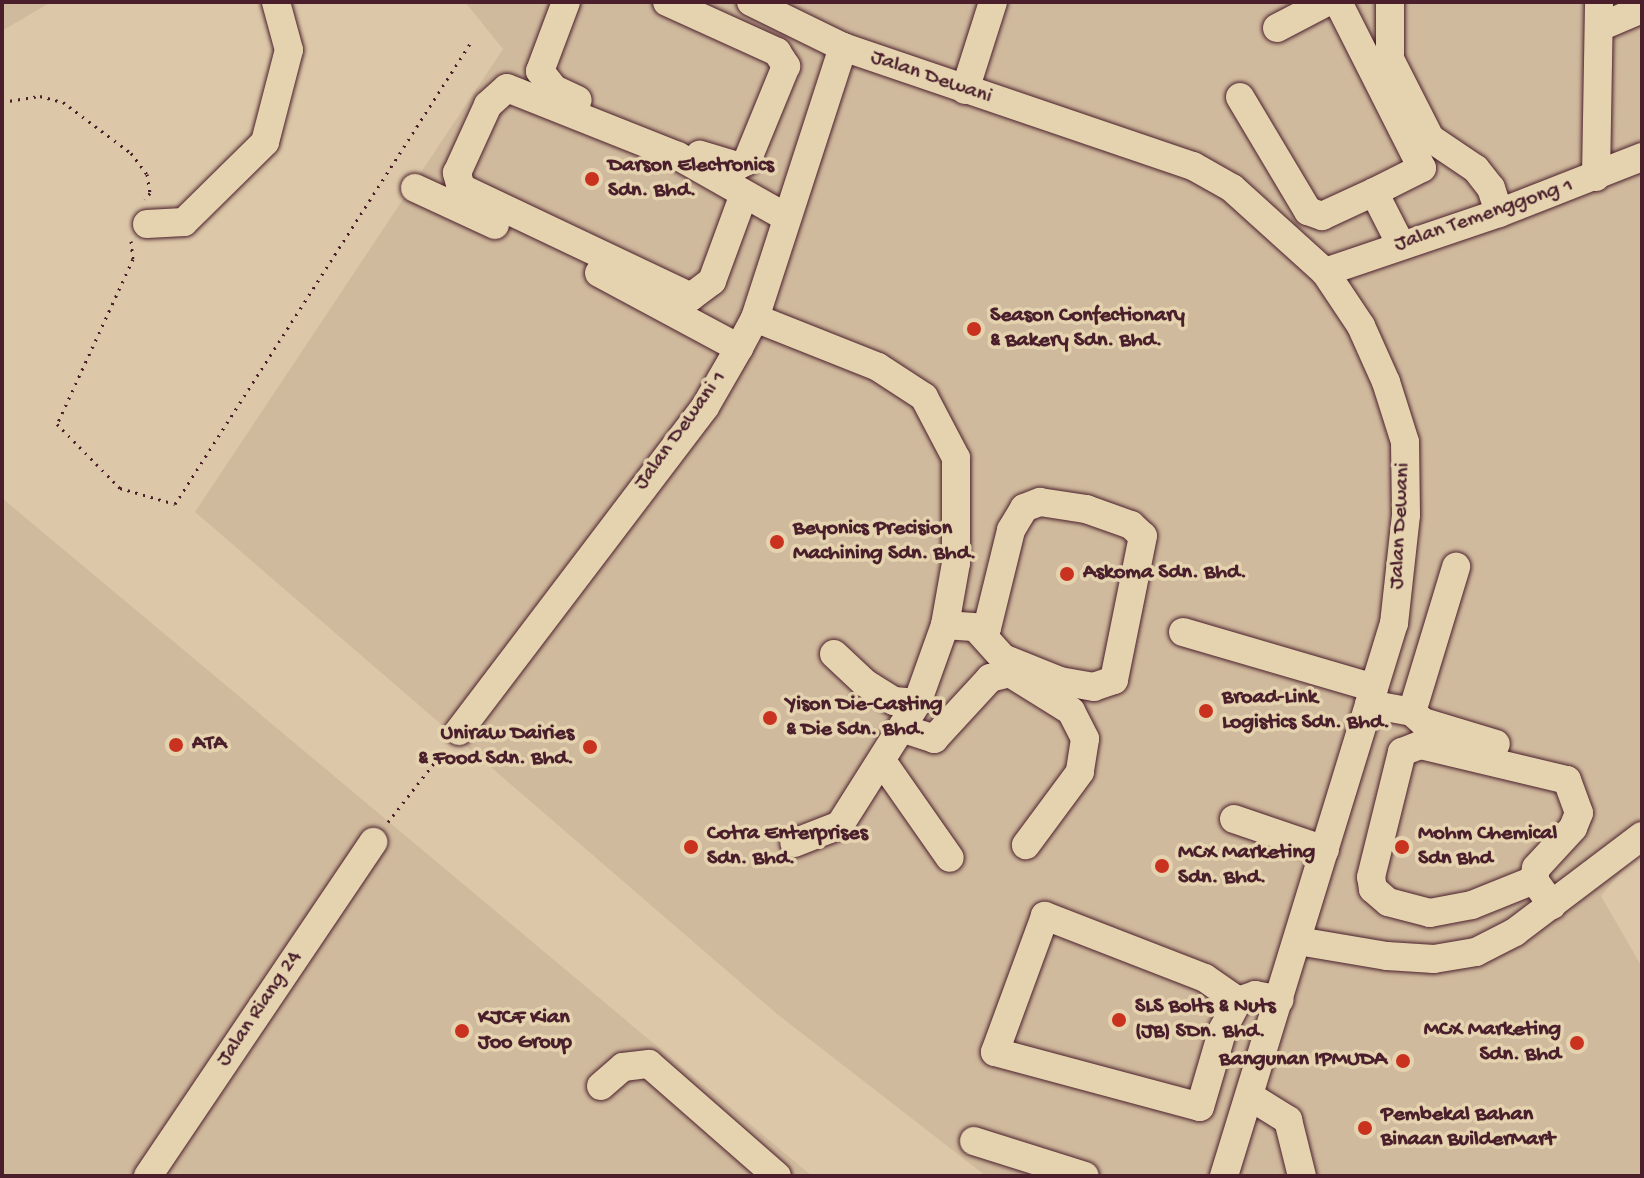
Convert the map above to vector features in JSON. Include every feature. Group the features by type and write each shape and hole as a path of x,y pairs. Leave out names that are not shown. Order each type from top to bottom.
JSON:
{"street":[{"path":"140,219 184,222 265,142 289,50 276,2"},
{"path":"566,2 540,71 544,81 696,153 737,166 747,161 786,66 777,52 695,9 667,2"},
{"path":"965,90 993,2"},
{"path":"1277,28 1327,2"},
{"path":"1240,97 1308,211 1322,216 1422,168 1338,2"},
{"path":"1390,2 1390,59 1417,111 1446,153 1476,169 1491,188 1499,213"},
{"name":"Jalan Dewani","path":"756,3 843,47 1193,166 1269,216 1325,272 1361,326 1405,442 1406,515 1394,623 1251,1097 1224,1176"},
{"path":"1596,177 1600,14 1642,9"},
{"name":"Jalan Dewani 1","path":"459,731 705,407 739,348 755,318 843,47"},
{"path":"744,194 712,281 691,297 461,188 457,173 488,105 507,88 678,156 786,217"},
{"name":"Jalan Temenggong 1","path":"1325,272 1499,213 1642,157"},
{"path":"415,188 583,264 739,348"},
{"path":"1374,192 1401,245"},
{"path":"755,318 878,367 924,397 956,458 956,563 945,625 917,703 904,729 840,825 794,843"},
{"path":"945,625 979,631 1003,658 1060,681 1094,687 1114,680 1145,547 1143,536 1131,525 1086,509 1040,502 1024,508 1011,530 992,619 979,631"},
{"path":"1412,712 1456,567"},
{"path":"1183,632 1371,696 1412,712 1423,722 1496,744"},
{"path":"834,654 865,683 894,701 917,703"},
{"path":"904,729 934,739 990,678 1010,673 1071,711 1085,739 1080,772 1026,845"},
{"path":"1534,880 1472,905 1430,913 1388,902 1373,889 1371,877 1402,752 1420,745 1567,780 1579,813 1573,828 1536,868 1534,880 1552,905"},
{"path":"882,761 950,858"},
{"path":"1234,819 1325,850"},
{"path":"1298,941 1434,959 1496,944 1642,836"},
{"name":"Jalan Riang 24","path":"148,1176 373,842"},
{"path":"1238,1001 1205,978 1045,916 995,1052 1200,1107 1223,1029 1238,1001 1255,995 1280,1000"},
{"path":"601,1086 623,1067 649,1064 773,1175"},
{"path":"1251,1097 1288,1120 1302,1176"},
{"path":"974,1141 1085,1176"}],"path":[{"path":"2,102 40,96 63,102 131,153 147,174 150,193 140,219 133,259 57,424 120,488 175,504 471,42"},
{"path":"373,842 459,731"}],"shaded area":[{"path":"2,2 51,2 2,31"},
{"path":"465,2 1642,2 1642,847 1601,896 1642,967 1642,1176 986,1176 777,1014 195,512 503,49"},
{"path":"2,498 812,1176 2,1176"}],"place":[{"name":"Darson Electronics Sdn. Bhd.","path":"592,179"},
{"name":"Season Confectionary & Bakery Sdn. Bhd.","path":"974,329"},
{"name":"Beyonics Precision Machining Sdn. Bhd.","path":"777,542"},
{"name":"Askoma Sdn. Bhd.","path":"1067,574"},
{"name":"Broad-Link Logistics Sdn. Bhd.","path":"1206,711"},
{"name":"Yison Die-Casting & Die Sdn. Bhd.","path":"770,718"},
{"name":"ATA","path":"176,745"},
{"name":"Uniraw Dairies & Food Sdn. Bhd.","path":"590,747"},
{"name":"Cotra Enterprises Sdn. Bhd.","path":"691,847"},
{"name":"Mohm Chemical Sdn Bhd","path":"1402,847"},
{"name":"MCX Marketing Sdn. Bhd.","path":"1162,866"},
{"name":"SLS Bolts & Nuts (JB) SDn. Bhd.","path":"1119,1020"},
{"name":"KJCF Kian Joo Group","path":"462,1031"},
{"name":"MCX Marketing Sdn. Bhd","path":"1577,1043"},
{"name":"Bangunan IPMUDA","path":"1403,1061"},
{"name":"Pembekal Bahan Binaan BuilderMart","path":"1365,1128"}]}
